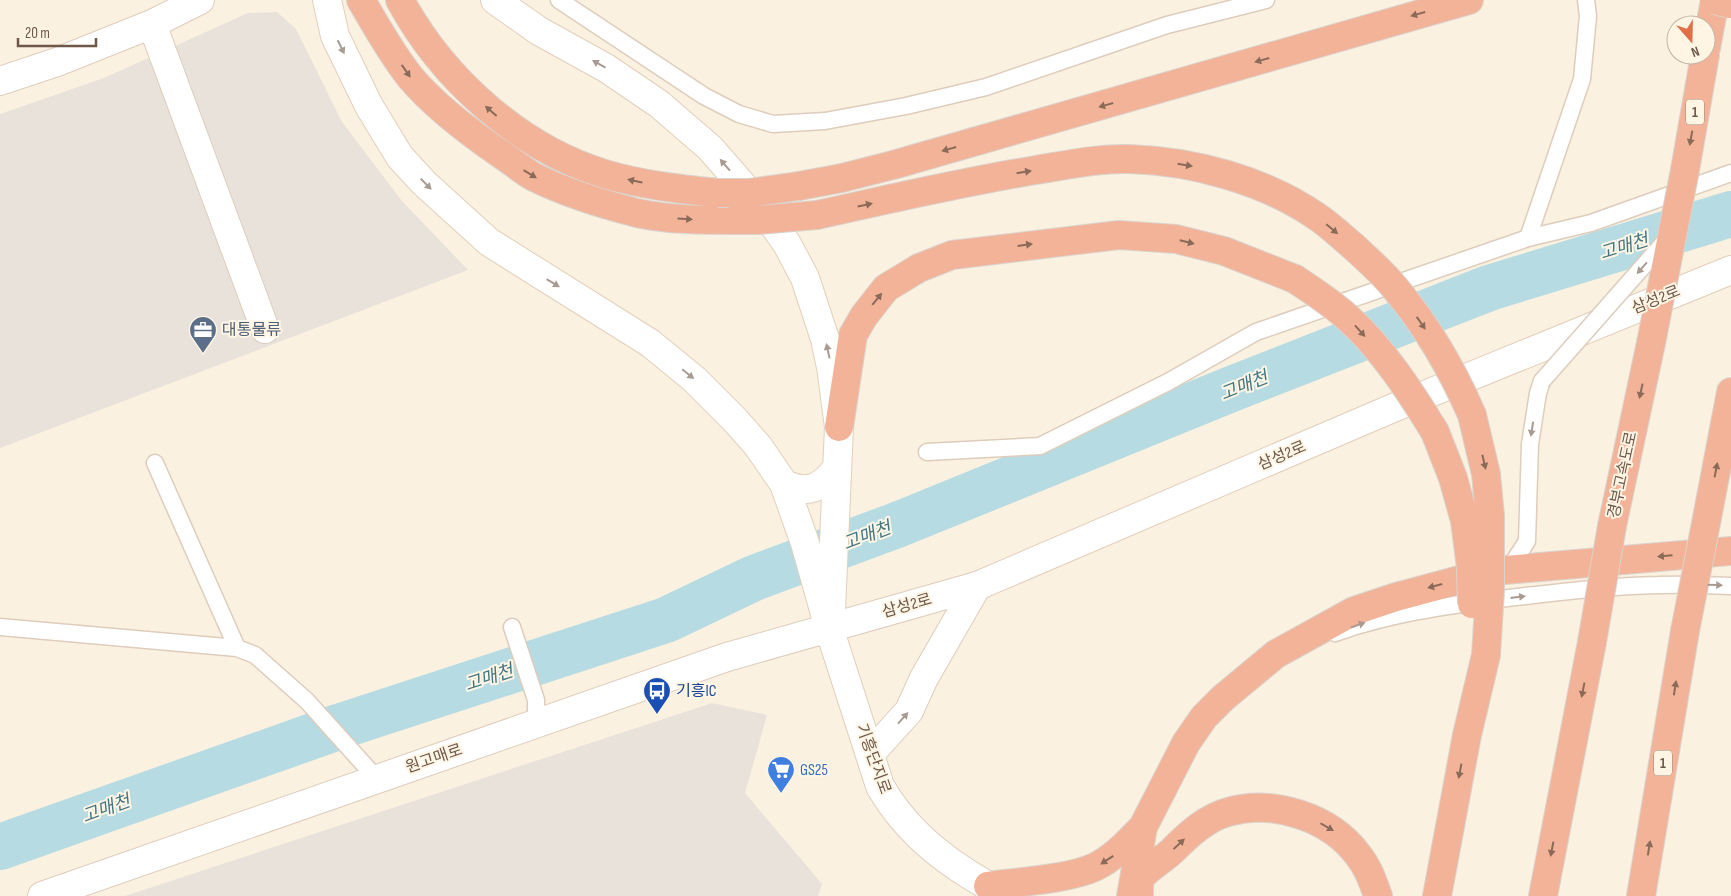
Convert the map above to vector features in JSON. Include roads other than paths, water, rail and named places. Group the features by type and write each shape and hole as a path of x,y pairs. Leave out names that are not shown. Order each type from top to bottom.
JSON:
{"highway":[{"path":"361,0 376,28 411,77 448,114 477,138 532,176 590,199 638,213 685,220 775,219 817,215 1009,175 1084,162 1128,159 1195,167 1258,186 1295,203 1317,216 1354,247 1388,281 1405,301 1444,358 1472,415 1486,474 1478,519 1490,590 1478,656 1467,735 1437,896"},
{"path":"400,0 412,22 458,79 490,110 523,135 577,163 603,173 667,188 718,193 749,193 842,178 893,165 1467,0"},
{"path":"1712,15 1714,0 1731,4"},
{"name":"경부고속도로","path":"1543,896 1592,642 1612,526 1674,231 1703,65"},
{"path":"840,427 853,335 864,316 886,288 919,268 952,255 1043,243 1119,235 1176,239 1224,251 1295,279 1349,318 1371,342 1413,397 1435,432 1453,478 1478,519"},
{"name":"1","path":"1641,896 1685,630 1731,392"},
{"path":"998,891 1081,872 1096,867 1116,854 1143,827 1186,743 1204,717 1222,698 1276,654 1354,611 1396,596 1493,571 1731,551"},
{"path":"1137,889 1202,824 1226,812 1254,807 1292,812 1327,825 1346,840 1359,856 1378,896"},
{"path":"1137,889 1143,827"}],"main road":[{"path":"0,81 57,62 152,24 200,0"},
{"path":"327,0 335,36 369,106 400,157 424,183 489,242 650,343 694,379 735,420 758,446 784,484 805,543 826,589"},
{"path":"494,0 539,31 606,68 659,104 710,148 759,204 787,244 805,278 825,339 840,427 834,534 826,589 829,628"},
{"path":"152,24 265,329"},
{"name":"삼성2로","path":"829,628 978,586 1457,382 1731,270"},
{"path":"784,484 799,489 816,488 825,483 837,468"},
{"path":"870,754 909,711 924,678 978,586"},
{"name":"원고매로","path":"42,896 369,769 536,712 829,628"},
{"name":"기흥단지로","path":"829,628 880,786 890,804 908,827 951,864 998,891"}],"lane":[{"path":"559,0 704,96 739,114 773,124 825,121 906,106 986,87 1167,24 1266,0"},
{"path":"1528,238 1582,79 1588,16 1586,0"},
{"path":"927,452 1040,446 1168,382 1256,332 1528,238 1591,223 1731,173"},
{"path":"1509,569 1527,541 1530,444 1538,393 1542,381 1674,231"},
{"path":"155,463 237,648"},
{"path":"1137,889 1153,832 1190,760 1205,738 1226,711 1250,687 1280,664 1333,634 1366,622 1400,614 1541,594 1658,585 1731,586"},
{"path":"0,627 237,648 254,655 308,701 369,769"},
{"path":"512,627 536,712"}],"waterway":[{"name":"고매천","path":"0,847 341,726 666,620 754,578 897,525 1234,388 1489,288 1731,214"}],"place":[{"name":"대통물류","path":"203,354"},
{"name":"기흥IC","path":"657,715"},
{"name":"GS25","path":"781,794"}]}
